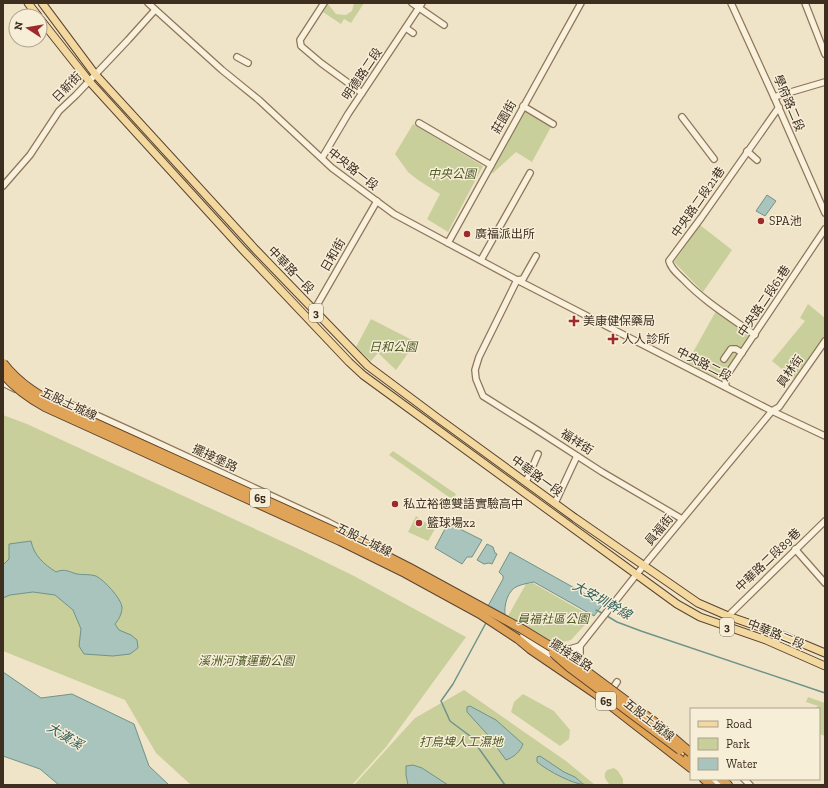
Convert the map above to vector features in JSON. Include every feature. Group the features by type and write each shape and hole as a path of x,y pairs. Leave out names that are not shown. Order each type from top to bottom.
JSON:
{"highway":[{"name":"五股土城線","path":"3,363 10,372 32,391 64,409 368,547 410,568 522,629 566,656 656,723 690,752"},
{"name":"五股土城線","path":"3,374 16,388 30,399 44,407 355,548 405,573 480,614 596,694 690,767"},
{"path":"522,629 568,666 690,758"},
{"path":"518,639 568,666"}],"main road":[{"name":"中華路一段","path":"42,3 95,74 256,250 368,366 643,566"},
{"name":"中華路一段","path":"48,29 89,81 242,249 363,375 636,575"},
{"name":"中華路二段","path":"643,566 698,603 825,653"},
{"name":"中華路二段","path":"636,575 677,604 700,617 766,640 825,666"}],"street":[{"name":"中央路一段","path":"148,3 222,70 259,100 332,168 377,202 394,214 574,309"},
{"path":"324,3 300,40 301,46 321,63 362,93"},
{"path":"412,3 420,5 444,25"},
{"name":"莊園街","path":"448,243 580,3"},
{"name":"學府路二段","path":"730,3 774,97 825,213"},
{"path":"805,3 825,54"},
{"name":"明德路二段","path":"322,158 362,93 420,5"},
{"name":"日新街","path":"3,186 30,155 59,111 128,40 154,10"},
{"path":"406,28 413,33"},
{"path":"237,57 248,63"},
{"path":"774,97 825,82"},
{"path":"523,106 553,124"},
{"name":"中央路二段21巷","path":"755,335 700,296 670,266 669,261 701,218 778,107"},
{"path":"682,117 714,159"},
{"path":"419,123 491,165"},
{"path":"747,151 757,160"},
{"path":"480,260 530,173"},
{"name":"日和街","path":"309,318 377,202"},
{"name":"中央路二段61巷","path":"726,387 725,378 825,229"},
{"path":"517,280 523,279 536,256"},
{"name":"福祥街","path":"517,280 474,370 483,396 602,472 682,519"},
{"name":"中央路二段","path":"574,309 772,411 825,436"},
{"name":"員林街","path":"772,411 779,407 825,341"},
{"path":"724,359 731,349 736,349 742,353"},
{"name":"擺接堡路","path":"3,383 61,400 83,409 256,489 360,538 409,571"},
{"name":"擺接堡路","path":"3,383 357,545 409,571 486,613 589,680 690,758"},
{"name":"員福街","path":"568,666 580,646 643,566 772,411"},
{"path":"526,482 538,454"},
{"path":"555,502 577,456"},
{"path":"252,497 256,489"},
{"name":"中華路二段89巷","path":"728,616 825,521"},
{"path":"795,550 825,583"},
{"path":"548,653 567,651 580,646 580,663 589,680"},
{"path":"608,694 617,682"}],"green space":[{"path":"354,3 364,3 351,23 344,19 341,24 323,12 328,4 336,14 346,15 352,11"},
{"path":"524,111 551,127 532,162 516,152 493,173 490,173"},
{"name":"中央公園","path":"413,124 483,166 448,232 427,219 440,194 408,172 395,154"},
{"path":"700,225 732,250 703,292 674,262"},
{"path":"808,304 825,318 825,336 794,379 772,361 805,321 800,318"},
{"path":"716,311 748,332 749,337 724,375 719,378 687,363"},
{"name":"日和公園","path":"371,319 416,342 396,370 378,353 371,361 356,347"},
{"name":"溪洲河濱運動公園","path":"3,415 27,424 301,550 354,576 466,637 386,747 352,785 191,785 156,753 125,700 3,651"},
{"path":"393,451 456,494 453,500 389,455"},
{"name":"籃球場x2","path":"416,516 435,529 428,541 408,532"},
{"name":"員福社區公園","path":"533,583 592,617 571,640 559,643 552,642 508,616 526,584"},
{"name":"打鳥埤人工濕地","path":"464,690 566,761 595,785 354,785 415,718"},
{"path":"523,694 554,711 570,730 569,739 560,746 511,712 514,702"},
{"path":"808,697 825,703 825,736 820,734 820,708 815,708 818,706 806,702"},
{"path":"614,768 623,779 623,785 610,785 606,780 605,774 607,770"}],"water":[{"path":"767,195 776,201 765,216 756,211"},
{"path":"448,523 482,540 472,557 467,557 462,564 435,548"},
{"path":"31,541 34,551 40,559 56,572 64,570 77,574 94,575 107,585 119,599 122,607 120,616 115,624 119,630 131,635 137,640 138,648 130,654 113,656 84,654 79,646 81,629 73,610 55,595 33,592 10,595 3,598 3,565 9,559 9,544"},
{"path":"487,544 493,547 495,553 497,554 492,564 484,564 477,560"},
{"path":"510,552 603,604 594,616 534,582 518,586 511,591 505,607 505,615 488,606 503,579 503,576 499,572"},
{"name":"大漢溪","path":"3,672 41,698 72,694 134,724 149,766 169,785 59,785 40,769 3,756"},
{"path":"470,706 496,720 523,744 516,754 506,760 487,734 467,712 467,707"},
{"path":"540,756 564,772 575,777 583,784 587,785 575,783 548,769 537,762 537,757"},
{"path":"413,765 422,768 448,785 408,785 406,766"}],"waterway":[{"name":"大安圳幹線","path":"596,610 604,614"},
{"name":"大安圳幹線","path":"607,616 617,622 641,631 825,693"},
{"path":"487,621 453,684 441,701 450,721 470,736 505,785"}],"place":[{"name":"SPA池","path":"761,221"},
{"name":"廣福派出所","path":"467,234"},
{"name":"美康健保藥局","path":"574,321"},
{"name":"人人診所","path":"613,339"},
{"name":"私立裕德雙語實驗高中","path":"395,504"},
{"name":"籃球場x2","path":"419,523"}]}
